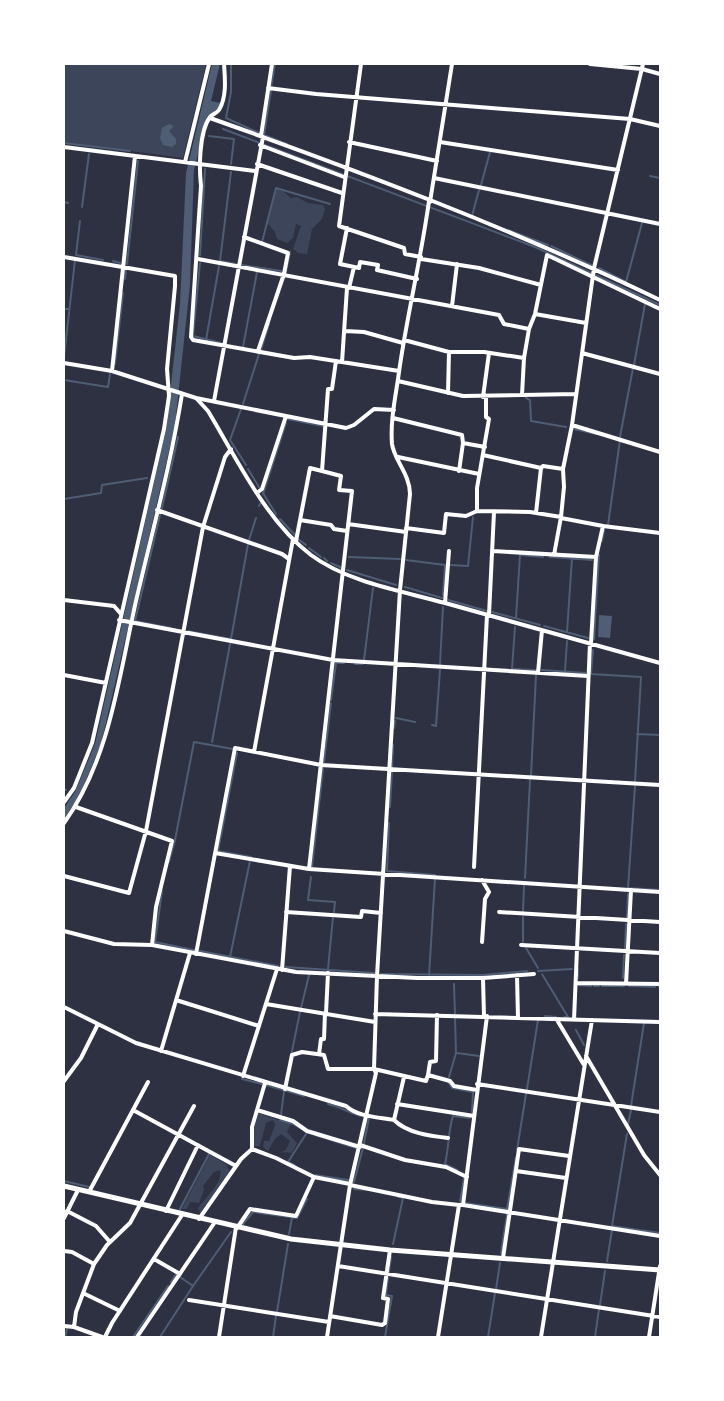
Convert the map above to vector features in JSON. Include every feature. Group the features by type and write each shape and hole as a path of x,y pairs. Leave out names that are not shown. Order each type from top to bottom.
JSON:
{"main road":[{"path":"64,1186 290,1239 341,1246 660,1270"}],"street":[{"path":"185,162 209,64"},
{"path":"224,64 225,84 221,103 219,110 210,118 198,163 201,186 198,259 191,337 193,340 294,358 310,357 399,371"},
{"path":"214,400 261,145 272,64"},
{"path":"361,64 344,176 340,226 404,248 405,254 457,264 541,285"},
{"path":"327,1337 350,1184 376,1073 374,1069 377,976 400,590 410,486 392,444 393,418 403,342 421,258 452,64"},
{"path":"590,64 642,69 660,74"},
{"path":"554,555 561,517 564,487 563,468 572,425 594,273 643,64"},
{"path":"268,88 630,119 660,126"},
{"path":"210,118 345,169 660,300"},
{"path":"349,142 437,162"},
{"path":"440,142 618,170"},
{"path":"261,145 344,176"},
{"path":"64,147 255,170"},
{"path":"112,371 135,156"},
{"path":"257,164 342,193"},
{"path":"434,178 660,224"},
{"path":"347,228 340,264 359,268 360,262 378,265 377,270 417,279"},
{"path":"244,237 288,254 284,274 258,351"},
{"path":"522,395 524,358 529,329 535,314 547,255 594,273 660,309"},
{"path":"64,257 175,276 169,396 164,429 92,743 74,788 64,802"},
{"path":"198,259 452,306 499,316 504,324 529,329"},
{"path":"452,306 457,264"},
{"path":"322,471 328,389 332,389 339,361 345,330 348,288 354,267"},
{"path":"535,314 586,323"},
{"path":"345,330 364,332 449,352 489,353 524,358"},
{"path":"448,393 449,352"},
{"path":"477,511 476,488 489,419 486,417 484,397 489,353"},
{"path":"582,353 660,374"},
{"path":"64,363 112,371 196,398 214,400 346,428 354,425 374,409 394,410"},
{"path":"398,380 448,393 484,397 576,394"},
{"path":"64,823 82,796 103,744 157,510 181,393"},
{"path":"196,398 208,411 276,522 327,566 343,573 400,590 660,663"},
{"path":"258,492 262,489 286,416"},
{"path":"393,418 462,435 463,443 459,471"},
{"path":"572,425 660,452"},
{"path":"463,443 485,447"},
{"path":"64,876 129,893 146,831 203,527 225,457 231,449"},
{"path":"483,455 541,468 543,466 563,468"},
{"path":"398,457 479,474"},
{"path":"254,752 289,559 300,520 310,468 341,476 339,490 352,491 309,869"},
{"path":"536,513 541,468"},
{"path":"157,510 282,554 289,559"},
{"path":"348,524 444,533 446,514 466,516 477,511 536,513 603,526 660,533"},
{"path":"474,867 494,512"},
{"path":"300,520 331,525 334,529 347,531"},
{"path":"574,1020 588,676 596,557 603,526"},
{"path":"445,603 449,551"},
{"path":"493,551 596,557"},
{"path":"64,600 114,606 121,614"},
{"path":"120,620 333,660 588,676"},
{"path":"538,673 542,630"},
{"path":"64,675 106,683"},
{"path":"196,954 235,748 321,765 660,785"},
{"path":"76,806 172,841 156,907 152,945"},
{"path":"215,853 309,869 660,892"},
{"path":"243,1076 279,970 290,866"},
{"path":"482,880 489,892 485,899 482,942"},
{"path":"626,984 631,890"},
{"path":"286,912 361,917 362,911 381,913"},
{"path":"500,912 660,922"},
{"path":"64,931 114,944 152,945 279,970 377,976 484,978 534,974"},
{"path":"521,945 660,953"},
{"path":"161,1051 190,953"},
{"path":"320,1054 321,1039 324,1039 328,973"},
{"path":"517,975 518,1018"},
{"path":"438,1337 451,1254 466,1177 474,1116 485,1016 484,978"},
{"path":"576,983 660,984"},
{"path":"176,1000 259,1026"},
{"path":"266,1004 375,1022"},
{"path":"64,1007 136,1043 264,1083 346,1106 352,1111 394,1120 415,1132 427,1136 448,1138"},
{"path":"375,1014 660,1022"},
{"path":"285,1089 292,1055 302,1052 324,1055 328,1069 374,1069 426,1081 430,1062 436,1061 437,1015"},
{"path":"557,1020 584,1065"},
{"path":"542,1337 592,1020"},
{"path":"64,1081 81,1058 98,1024"},
{"path":"586,1056 644,1155 660,1175"},
{"path":"428,1075 450,1081 454,1086 477,1090"},
{"path":"394,1120 404,1077"},
{"path":"89,1192 148,1082"},
{"path":"199,1219 236,1166 252,1149 251,1134 264,1083"},
{"path":"477,1084 660,1112"},
{"path":"397,1104 474,1116"},
{"path":"74,1327 82,1293 94,1264 110,1242 130,1223 194,1106"},
{"path":"133,1110 236,1166"},
{"path":"257,1110 293,1121 307,1131 405,1160 446,1167 466,1177"},
{"path":"166,1211 198,1145"},
{"path":"252,1149 276,1158 314,1177 432,1202 510,1212 660,1236"},
{"path":"503,1258 520,1149 570,1156"},
{"path":"516,1171 566,1178"},
{"path":"219,1337 237,1227 250,1209 296,1216 314,1177"},
{"path":"64,1218 78,1190"},
{"path":"67,1211 96,1226 110,1242"},
{"path":"64,1326 74,1327 95,1336 104,1337 182,1215"},
{"path":"137,1337 215,1222"},
{"path":"330,1316 382,1325 385,1323 388,1299 383,1298 390,1250"},
{"path":"64,1251 72,1252 94,1264"},
{"path":"154,1259 180,1274"},
{"path":"338,1266 660,1317"},
{"path":"649,1337 660,1266"},
{"path":"82,1293 120,1310"},
{"path":"189,1300 329,1322"}],"shaded area":[{"path":"64,64 206,64 183,158 64,142"},
{"path":"212,64 220,64 211,101 221,103 219,108 207,117 194,170 190,285 175,425 101,744 80,795 64,819 64,808 75,792 95,744 166,429 180,304 186,173"},
{"path":"169,124 174,126 169,131 176,139 176,144 172,147 163,145 160,138 162,128"},
{"path":"276,189 283,191 291,198 297,197 308,203 323,205 325,209 322,219 312,229 307,254 298,253 293,249 301,226 296,224 293,238 287,243 277,239 275,232 267,223"},
{"path":"599,615 612,616 610,638 598,637"},
{"path":"258,1113 291,1124 287,1132 297,1143 292,1153 281,1152 286,1150 290,1141 281,1134 275,1139 268,1151 263,1147 264,1141 269,1141 275,1125 273,1120 266,1123 260,1146 254,1146 254,1128"},
{"path":"210,1155 226,1164 230,1172 200,1213 198,1208 217,1184 220,1170 214,1172 203,1186 204,1190 199,1203 190,1202 187,1209 182,1209"}],"waterway":[{"path":"231,64 231,92 226,118 259,133"},
{"path":"271,87 275,64"},
{"path":"271,90 264,135 287,144"},
{"path":"223,129 535,247 660,305"},
{"path":"209,136 234,139 231,164"},
{"path":"64,143 130,151"},
{"path":"481,185 490,152"},
{"path":"82,207 89,154"},
{"path":"127,264 138,161"},
{"path":"200,255 205,169"},
{"path":"231,172 220,261 236,264"},
{"path":"650,176 660,178"},
{"path":"262,242 276,188 330,204"},
{"path":"472,216 479,190"},
{"path":"64,202 68,203"},
{"path":"80,221 76,255 103,260"},
{"path":"599,268 626,282 642,223"},
{"path":"508,230 548,245"},
{"path":"551,246 591,265"},
{"path":"286,272 290,252"},
{"path":"64,357 75,260"},
{"path":"113,261 120,263"},
{"path":"200,263 193,336 221,343"},
{"path":"242,265 281,271"},
{"path":"206,340 219,266"},
{"path":"125,279 126,270"},
{"path":"243,347 257,272"},
{"path":"115,364 123,293"},
{"path":"634,365 645,304"},
{"path":"64,309 69,309"},
{"path":"261,350 269,324"},
{"path":"243,404 259,354"},
{"path":"620,437 633,368"},
{"path":"64,380 108,387 110,374"},
{"path":"526,398 530,400 531,421 566,427"},
{"path":"241,409 230,440 246,465"},
{"path":"287,419 323,426"},
{"path":"263,494 286,423"},
{"path":"574,429 596,434"},
{"path":"162,508 178,437"},
{"path":"608,525 620,440"},
{"path":"248,469 259,487"},
{"path":"64,499 101,493 102,485 147,478"},
{"path":"263,493 276,514"},
{"path":"160,515 135,621 171,628"},
{"path":"450,565 468,566 473,517"},
{"path":"249,540 256,518"},
{"path":"280,519 295,535"},
{"path":"602,541 604,530"},
{"path":"298,539 306,545"},
{"path":"187,631 231,639 248,544"},
{"path":"309,548 321,557"},
{"path":"516,618 520,555 543,557"},
{"path":"594,639 599,555"},
{"path":"349,557 400,559"},
{"path":"550,557 592,560"},
{"path":"324,558 327,561"},
{"path":"567,632 572,558"},
{"path":"406,560 445,565 443,595"},
{"path":"331,563 342,568"},
{"path":"347,570 396,585"},
{"path":"405,587 442,598"},
{"path":"364,660 373,588"},
{"path":"448,600 487,611"},
{"path":"440,664 443,607"},
{"path":"492,612 540,625"},
{"path":"544,626 588,638"},
{"path":"515,627 512,669 535,670"},
{"path":"565,671 567,641"},
{"path":"212,742 230,644"},
{"path":"593,650 591,674 641,677 635,782"},
{"path":"331,700 336,663 344,663"},
{"path":"355,664 363,664"},
{"path":"432,725 436,726 440,670"},
{"path":"542,670 585,673"},
{"path":"531,776 536,675"},
{"path":"324,762 331,703"},
{"path":"396,718 415,722"},
{"path":"394,728 395,721"},
{"path":"637,734 660,735"},
{"path":"169,862 194,742 233,749"},
{"path":"392,768 393,745"},
{"path":"237,753 218,851 251,857"},
{"path":"312,867 323,769"},
{"path":"390,807 392,771"},
{"path":"525,878 530,780"},
{"path":"635,786 628,888 660,890"},
{"path":"389,823 387,871 435,875"},
{"path":"230,957 250,861"},
{"path":"311,877 308,900 335,902 334,912"},
{"path":"429,976 435,878"},
{"path":"523,912 524,886"},
{"path":"162,891 155,942 194,950"},
{"path":"627,917 628,894"},
{"path":"328,969 333,917"},
{"path":"523,917 523,942"},
{"path":"625,948 626,924"},
{"path":"526,948 538,968"},
{"path":"200,951 278,966"},
{"path":"623,978 624,955"},
{"path":"286,967 374,973"},
{"path":"538,971 572,969"},
{"path":"578,969 578,978"},
{"path":"381,974 483,975 527,971"},
{"path":"542,974 568,1017 565,1017"},
{"path":"301,1008 309,975"},
{"path":"454,984 455,1014"},
{"path":"578,985 591,986"},
{"path":"594,986 599,986"},
{"path":"602,986 624,986"},
{"path":"629,986 655,987"},
{"path":"291,1056 300,1012"},
{"path":"545,1016 556,1017"},
{"path":"449,1077 456,1053 455,1018"},
{"path":"527,1089 538,1020"},
{"path":"631,1106 644,1023"},
{"path":"576,1030 584,1045"},
{"path":"457,1053 479,1056"},
{"path":"242,1079 262,1084"},
{"path":"449,1083 452,1088 473,1092 472,1112"},
{"path":"266,1085 304,1096"},
{"path":"281,1115 284,1091"},
{"path":"517,1150 526,1094"},
{"path":"328,1104 361,1116"},
{"path":"628,1124 631,1110"},
{"path":"457,1170 445,1164 451,1122 453,1116 470,1118"},
{"path":"364,1143 369,1118"},
{"path":"280,1120 293,1124 309,1133"},
{"path":"294,1165 288,1162 306,1134"},
{"path":"612,1226 627,1134"},
{"path":"315,1135 356,1148"},
{"path":"354,1182 363,1148"},
{"path":"180,1209 209,1154"},
{"path":"465,1203 507,1209 516,1157"},
{"path":"315,1175 348,1180"},
{"path":"460,1202 464,1178"},
{"path":"64,1181 89,1187"},
{"path":"354,1189 367,1190"},
{"path":"393,1244 403,1198 398,1197"},
{"path":"243,1224 253,1212 297,1218 307,1199"},
{"path":"501,1253 507,1214"},
{"path":"289,1234 292,1218"},
{"path":"612,1226 660,1233"},
{"path":"607,1261 612,1230"},
{"path":"180,1277 193,1286 231,1232"},
{"path":"277,1312 288,1244"},
{"path":"389,1272 391,1257"},
{"path":"496,1289 500,1263"},
{"path":"600,1305 605,1271"},
{"path":"171,1282 176,1274"},
{"path":"385,1337 392,1296 386,1295 388,1278"},
{"path":"133,1337 168,1286"},
{"path":"160,1337 193,1286"},
{"path":"488,1337 495,1293"},
{"path":"595,1337 599,1309"},
{"path":"273,1337 276,1316"},
{"path":"65,1337 67,1329"}]}
